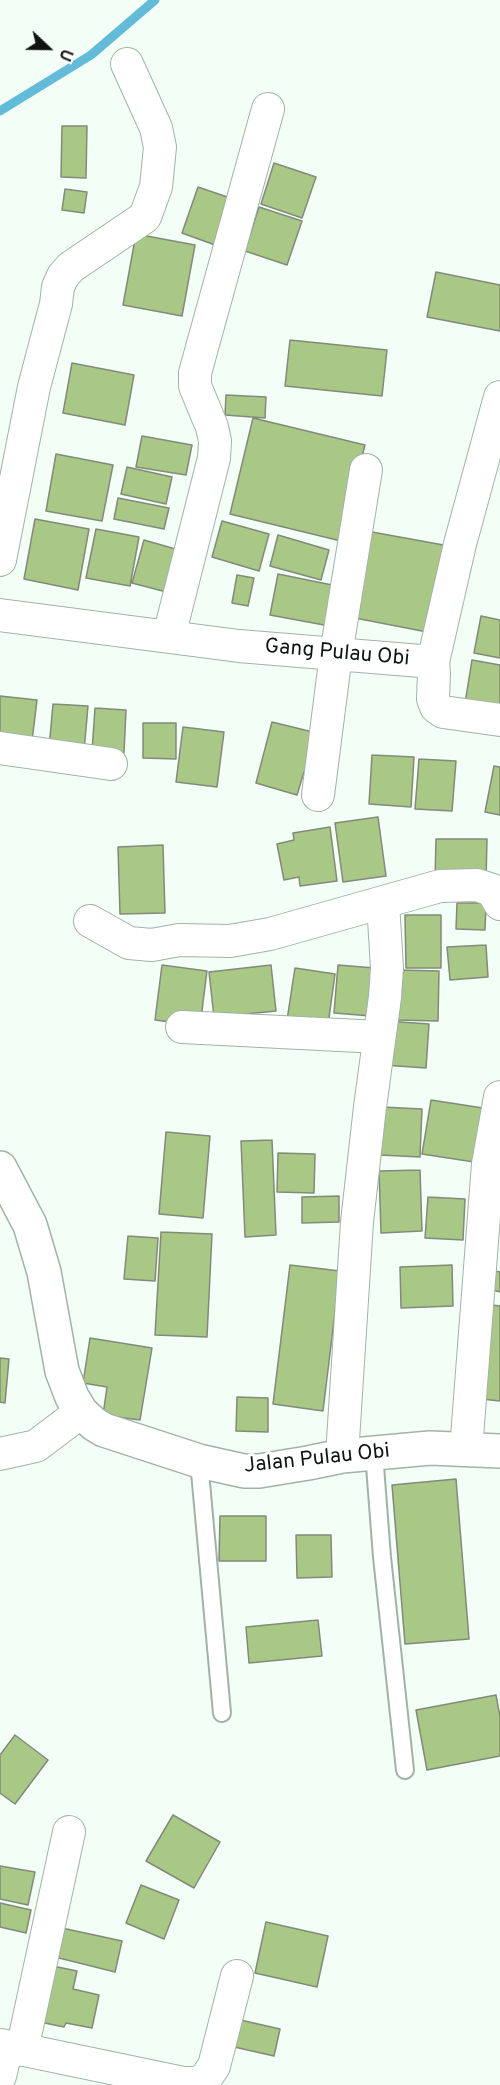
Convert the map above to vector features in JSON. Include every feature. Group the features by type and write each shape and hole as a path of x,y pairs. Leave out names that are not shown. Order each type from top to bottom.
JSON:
{"street":[{"path":"0,560 34,387 56,304 58,287 63,276 71,267 145,217 156,188 160,147 156,128 127,64"},
{"path":"169,636 214,458 215,441 212,427 195,386 195,373 268,109"},
{"name":"Gang Pulau Obi","path":"0,615 239,646 433,662 460,544 496,426 500,397"},
{"path":"318,795 336,654 366,470"},
{"path":"433,662 433,699 436,707 443,712 500,720"},
{"path":"0,748 111,764"},
{"path":"90,921 129,943 152,945 179,940 230,940 270,934 440,886 477,885 492,890 500,904"},
{"path":"342,1456 357,1222 387,969 383,903"},
{"path":"182,1028 379,1037"},
{"path":"466,1450 488,1164 500,1097"},
{"name":"Jalan Pulau Obi","path":"0,1168 30,1225 44,1272 62,1371 72,1397 81,1412 104,1430 199,1461 244,1471 259,1471 342,1456 430,1448 500,1451"},
{"path":"0,1454 36,1446 81,1412"},
{"path":"69,1832 7,2054 183,2083 196,2083 206,2078 214,2066 237,1976"}],"lane":[{"path":"374,1453 382,1557 405,1770"},
{"path":"199,1461 222,1713"}],"building":[{"path":"62,126 87,126 86,178 61,177"},
{"path":"274,163 316,177 302,218 261,204"},
{"path":"198,187 242,202 226,249 182,233"},
{"path":"65,189 87,192 84,213 62,210"},
{"path":"259,207 302,221 287,265 245,251"},
{"path":"136,234 195,245 182,316 123,305"},
{"path":"436,272 500,285 500,331 427,317"},
{"path":"290,340 387,350 382,396 285,386"},
{"path":"72,363 134,375 125,425 63,413"},
{"path":"226,395 266,397 265,418 225,415"},
{"path":"253,418 365,445 341,541 230,514"},
{"path":"142,436 192,445 186,475 136,467"},
{"path":"56,454 113,465 102,521 46,511"},
{"path":"127,467 172,477 166,504 121,494"},
{"path":"118,498 169,508 164,529 114,519"},
{"path":"35,519 89,529 78,590 24,579"},
{"path":"222,521 269,534 259,571 212,557"},
{"path":"96,529 139,537 130,586 86,578"},
{"path":"372,532 449,546 432,633 355,618"},
{"path":"278,535 329,550 321,580 270,566"},
{"path":"144,540 186,552 174,594 132,583"},
{"path":"278,574 342,587 335,627 270,615"},
{"path":"237,575 254,578 248,606 232,603"},
{"path":"481,616 500,620 500,658 474,653"},
{"path":"472,660 500,665 500,709 465,703"},
{"path":"0,696 37,700 32,741 0,737"},
{"path":"53,704 88,706 84,751 49,748"},
{"path":"95,708 126,710 124,753 92,751"},
{"path":"272,722 325,735 314,775 304,772 297,795 256,783"},
{"path":"143,723 176,723 176,759 143,758"},
{"path":"183,727 224,732 217,787 176,782"},
{"path":"372,755 414,757 411,807 369,804"},
{"path":"419,759 456,761 452,811 415,809"},
{"path":"494,766 500,767 500,815 485,812"},
{"path":"378,817 386,876 343,882 335,823"},
{"path":"330,827 337,881 300,886 299,877 284,880 277,844 294,840 293,833"},
{"path":"436,839 487,839 486,881 435,880"},
{"path":"163,845 165,913 120,914 118,847"},
{"path":"457,903 486,903 485,930 456,929"},
{"path":"405,915 441,915 441,968 406,968"},
{"path":"486,945 488,977 450,980 447,947"},
{"path":"162,965 207,971 200,1026 155,1020"},
{"path":"271,965 276,1011 214,1017 209,972"},
{"path":"338,965 375,968 371,1016 334,1013"},
{"path":"295,968 335,974 328,1025 287,1020"},
{"path":"398,970 439,971 438,1021 397,1020"},
{"path":"386,1021 429,1024 426,1068 383,1065"},
{"path":"431,1100 483,1108 474,1162 422,1154"},
{"path":"382,1107 422,1109 420,1157 380,1155"},
{"path":"166,1132 210,1136 203,1218 159,1214"},
{"path":"272,1140 276,1235 245,1237 241,1141"},
{"path":"278,1153 315,1154 314,1193 277,1192"},
{"path":"420,1170 422,1231 381,1233 379,1171"},
{"path":"339,1196 339,1222 302,1223 302,1197"},
{"path":"428,1197 465,1199 463,1240 425,1238"},
{"path":"161,1232 212,1234 207,1337 155,1335"},
{"path":"128,1236 158,1238 155,1281 124,1279"},
{"path":"290,1265 340,1271 323,1411 273,1404"},
{"path":"452,1265 453,1306 401,1308 400,1267"},
{"path":"491,1270 500,1272 500,1292 486,1288"},
{"path":"484,1304 500,1306 500,1401 472,1398"},
{"path":"90,1338 152,1348 140,1420 103,1415 107,1387 83,1383"},
{"path":"0,1358 9,1359 5,1403 0,1402"},
{"path":"237,1397 268,1398 268,1432 236,1431"},
{"path":"456,1479 469,1639 405,1644 392,1485"},
{"path":"220,1516 266,1516 266,1561 219,1561"},
{"path":"296,1535 331,1535 332,1577 297,1578"},
{"path":"318,1620 322,1656 249,1663 246,1627"},
{"path":"496,1695 500,1717 500,1756 427,1770 416,1710"},
{"path":"15,1735 48,1760 15,1804 0,1793 0,1755"},
{"path":"173,1815 220,1842 194,1888 146,1861"},
{"path":"0,1866 35,1872 28,1905 0,1899"},
{"path":"141,1885 179,1900 164,1939 126,1923"},
{"path":"0,1903 31,1910 26,1933 0,1927"},
{"path":"266,1922 328,1936 317,1987 255,1973"},
{"path":"62,1928 122,1941 115,1972 55,1957"},
{"path":"48,1965 77,1971 73,1989 99,1995 92,2028 66,2023 64,2027 35,2021"},
{"path":"236,2019 280,2029 274,2056 230,2046"}],"waterway":[{"path":"0,111 91,55 155,0"}]}
